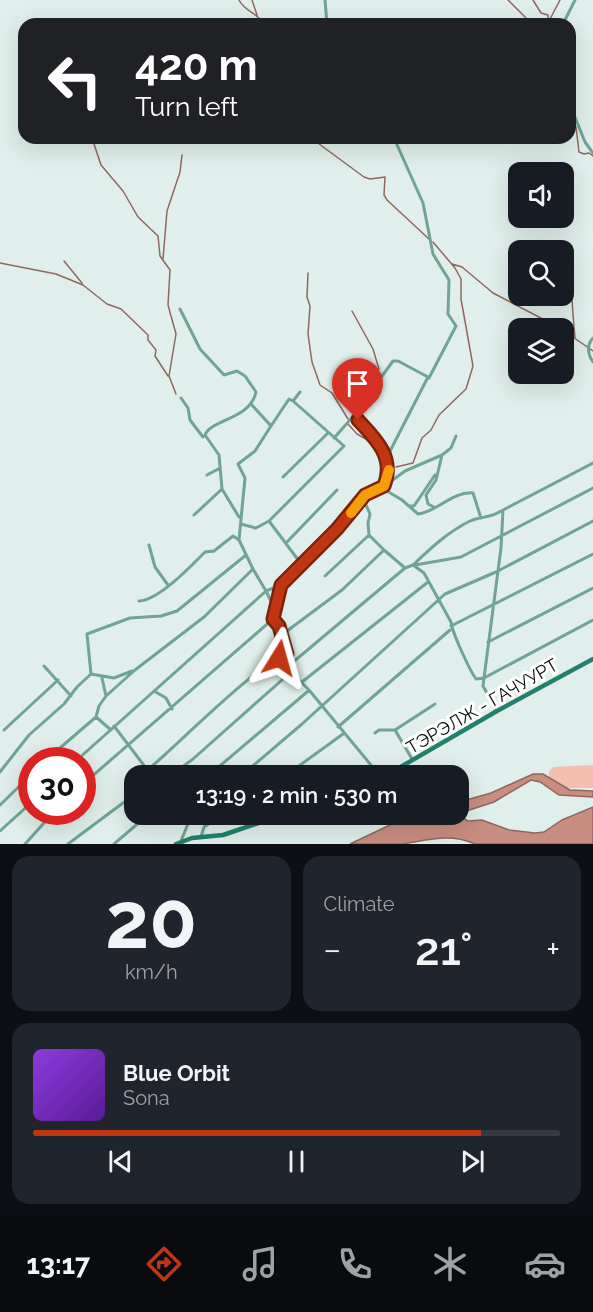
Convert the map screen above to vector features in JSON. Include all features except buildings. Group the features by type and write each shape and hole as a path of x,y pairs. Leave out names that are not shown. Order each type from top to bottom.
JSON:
{"main road":[{"name":"ТЭРЭЛЖ - ГАЧУУРТ","path":"406,765 497,711 593,659"},
{"path":"178,843 201,837 224,835 253,825"}],"street":[{"path":"325,0 326,18"},
{"path":"566,18 575,0"},
{"path":"576,120 585,142 593,153"},
{"path":"387,458 456,326 448,314 449,280 433,254 423,203 397,144"},
{"path":"180,309 200,349 225,375 237,371 256,392 251,404 231,419 209,428 205,435 206,440"},
{"path":"593,338 589,343 589,356 593,362"},
{"path":"334,438 351,420 393,361 398,361 429,378"},
{"path":"293,401 300,392"},
{"path":"181,398 188,408 194,427 219,455 222,489 240,518"},
{"path":"240,524 256,528 269,521 344,446 289,399 255,451 238,464 245,478 240,518 239,540 276,613"},
{"path":"251,404 271,426"},
{"path":"351,420 358,420 387,458 389,472 383,487"},
{"path":"283,477 328,433"},
{"path":"92,747 266,591 281,585 302,566 370,492 383,487 405,471 442,455 450,448 456,436"},
{"path":"436,508 430,507 425,498 434,485 442,455"},
{"path":"413,565 449,532 481,518 491,517 593,464"},
{"path":"207,476 220,468"},
{"path":"409,506 414,506 436,474"},
{"path":"383,487 418,514 436,508 465,493 473,493 481,518"},
{"path":"291,663 405,568 462,557 593,488"},
{"path":"194,515 222,489"},
{"path":"286,543 337,490"},
{"path":"363,498 370,514 369,535 405,568"},
{"path":"497,711 483,686 503,510"},
{"path":"269,521 302,566"},
{"path":"253,765 438,600 593,521"},
{"path":"325,576 369,535"},
{"path":"139,601 146,601 168,585 205,552 214,551 232,536 239,540"},
{"path":"149,545 155,567 168,585"},
{"path":"282,634 342,590 384,550"},
{"path":"338,727 451,628 492,604 593,554"},
{"path":"92,674 87,634 130,618 161,616 177,611 246,555"},
{"path":"413,565 424,573 476,679 484,678 593,620"},
{"path":"61,747 96,717 99,706 106,696 135,670 204,617 254,569"},
{"path":"302,682 428,582"},
{"path":"96,774 273,619 281,585"},
{"path":"487,642 593,588"},
{"path":"273,619 282,634 291,663 291,672 309,690 370,765"},
{"path":"160,765 268,663 287,654"},
{"path":"44,666 71,696"},
{"path":"92,674 102,678 114,678 135,670"},
{"path":"184,765 211,744 291,672"},
{"path":"0,772 29,735 92,674"},
{"path":"102,678 106,696"},
{"path":"4,730 58,680"},
{"path":"221,765 309,690"},
{"path":"154,691 166,698 172,709"},
{"path":"375,733 379,730 395,730 435,704"},
{"path":"96,717 111,730"},
{"path":"114,726 144,765"},
{"path":"395,730 413,761"},
{"path":"300,765 343,734"},
{"path":"0,805 18,788"},
{"path":"68,844 124,802"},
{"path":"0,831 18,815"},
{"path":"25,844 42,825"},
{"path":"114,844 136,825"},
{"path":"178,843 186,825"},
{"path":"201,837 204,827 207,825"}],"shaded area":[{"path":"593,765 593,788 568,788 549,777 549,772 553,767"},
{"path":"533,774 543,774 570,790 593,791 593,797 559,795 540,782 531,780 494,802 469,810 469,799 491,793"},
{"path":"593,807 593,844 475,844 448,838 402,844 350,844 390,825 469,825 469,821 482,820 509,830 544,832 562,820"}],"waterway":[{"path":"239,0 259,18"},
{"path":"252,0 257,15"},
{"path":"508,0 526,18"},
{"path":"533,0 541,13 548,15 548,18"},
{"path":"551,18 560,0"},
{"path":"576,127 579,152 593,156"},
{"path":"94,144 101,165 123,191 138,217 158,236 160,256 170,270 168,305 176,334 169,376 176,394"},
{"path":"319,144 364,177 370,179 385,177 384,195 387,200 429,239"},
{"path":"163,259 167,211 180,172 182,155"},
{"path":"396,467 413,463 422,438 431,430 439,415 466,389 473,366 461,299 461,279 455,268 433,242"},
{"path":"64,261 82,283"},
{"path":"0,263 56,274 83,285 107,304 121,309 148,335 148,340 156,350 155,356 168,376"},
{"path":"452,264 462,267 493,293 541,318"},
{"path":"308,273 307,297 310,306 308,334 312,362 320,385 332,393 348,419"},
{"path":"573,306 575,337"},
{"path":"352,311 373,349 379,369"},
{"path":"574,338 593,351"},
{"path":"348,424 357,434 371,442"}],"slow traffic":[{"path":"351,513 365,495 384,486 389,470"}],"route":[{"path":"279,658 287,654 279,626 273,619 279,603 281,585 337,529 365,495 384,486 389,472 387,456 383,449 358,420"}]}
